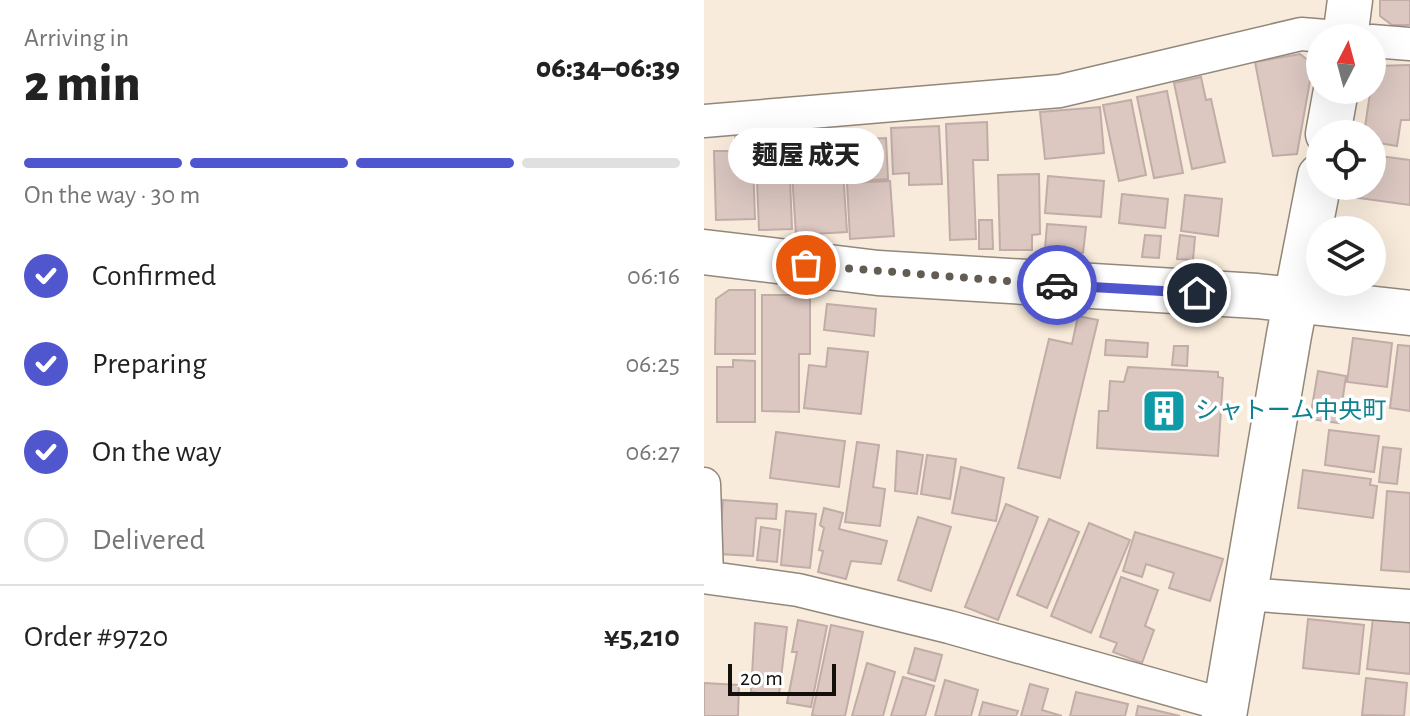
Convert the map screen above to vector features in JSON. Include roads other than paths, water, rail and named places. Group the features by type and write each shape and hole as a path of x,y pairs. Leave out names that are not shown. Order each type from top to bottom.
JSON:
{"street":[{"path":"1348,24 1350,0"},
{"path":"704,121 1060,91 1103,84 1306,34"},
{"path":"1386,42 1410,44"},
{"path":"704,484 706,577 798,590 934,624 1224,710 1315,200"},
{"path":"704,252 878,273 1296,300 1410,313"},
{"path":"1244,594 1410,606"}],"place":[{"name":"麺屋 成天","path":"806,265"},
{"name":"シャトーム中央町","path":"1164,411"}]}
